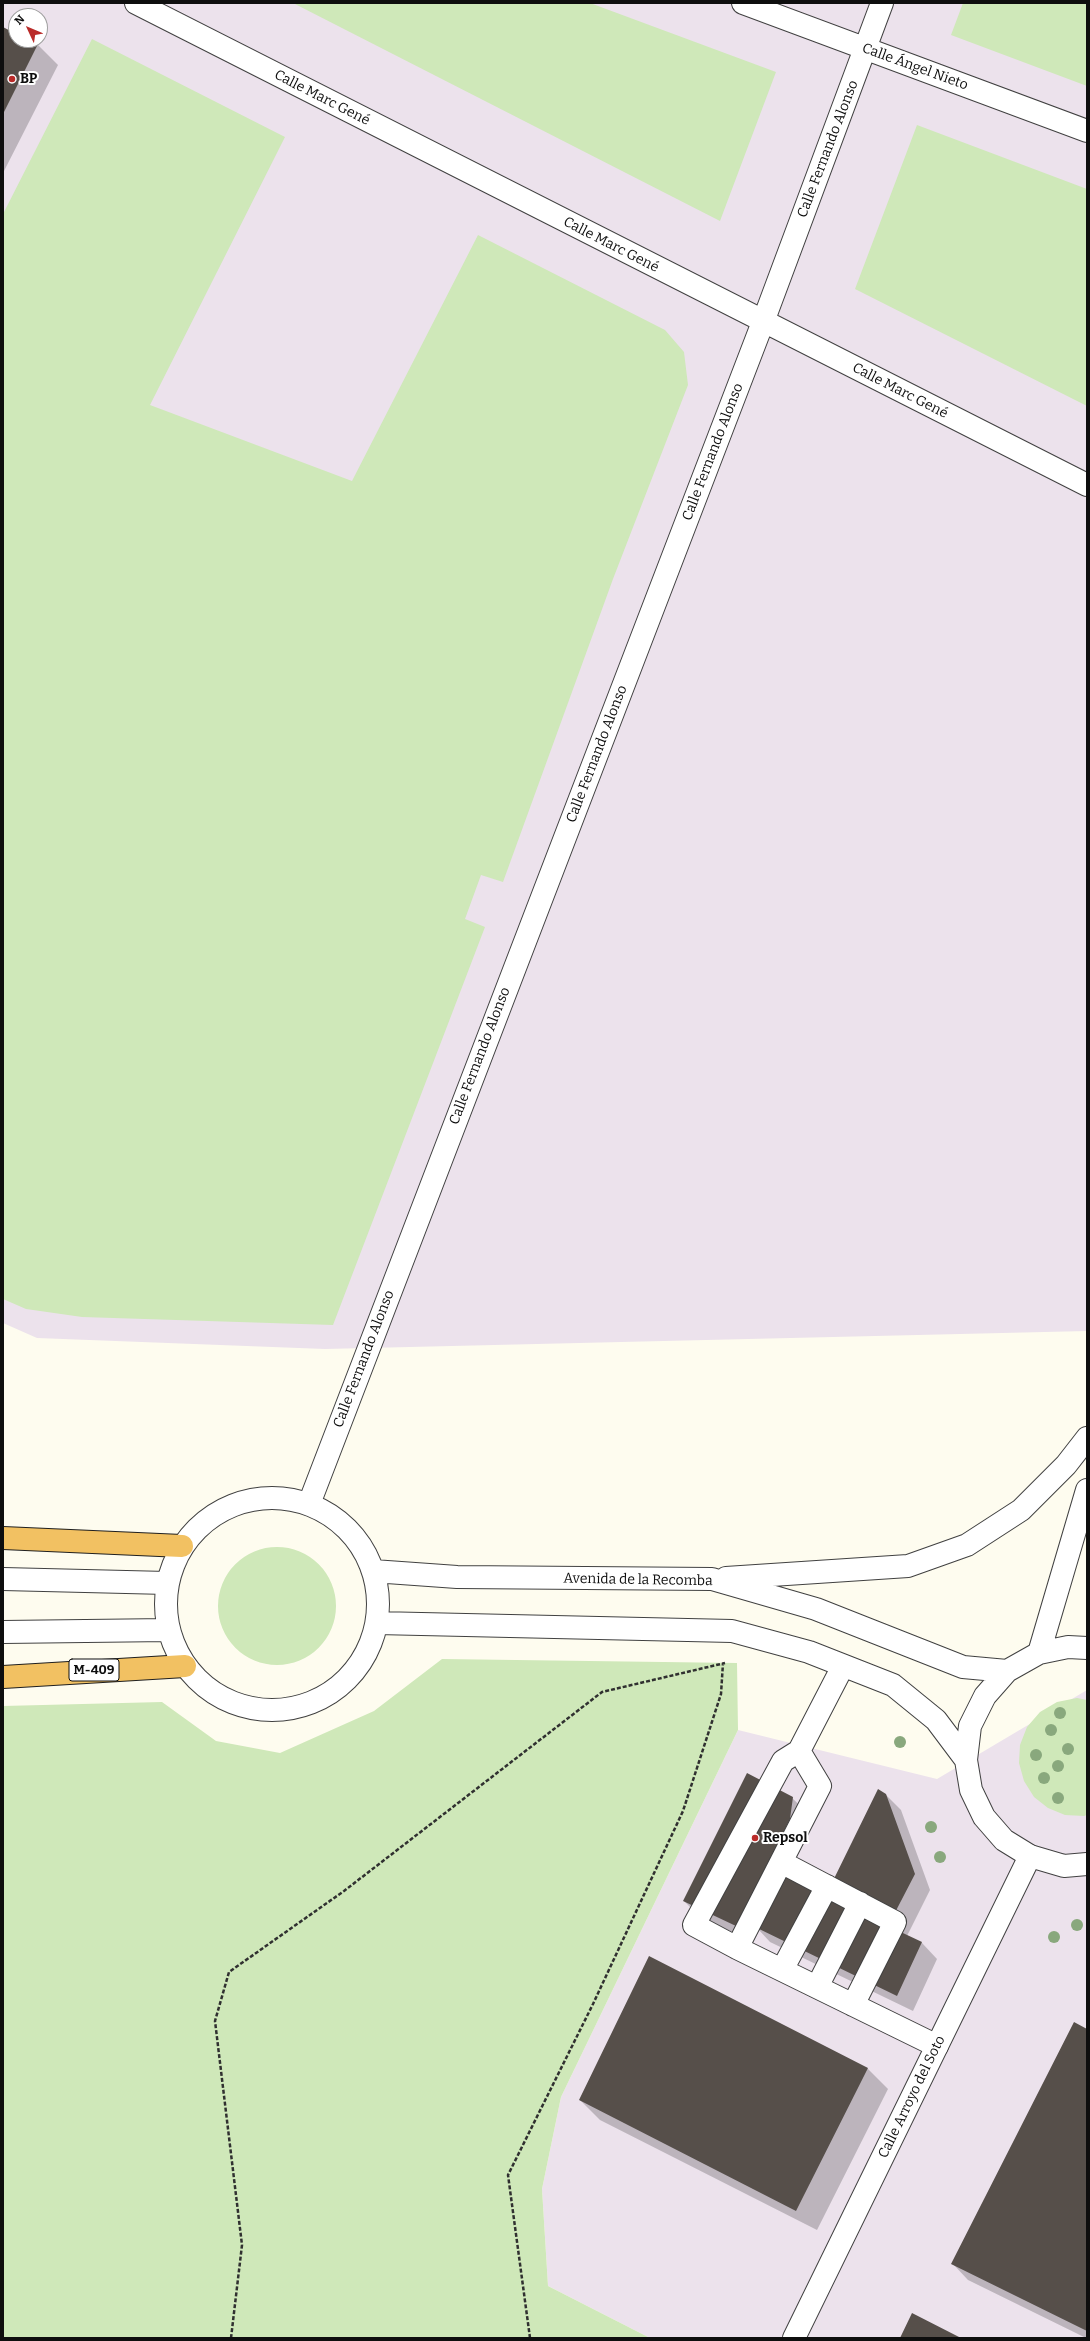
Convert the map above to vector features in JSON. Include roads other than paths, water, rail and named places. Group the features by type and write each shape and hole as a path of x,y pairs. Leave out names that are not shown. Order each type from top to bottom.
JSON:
{"highway":[{"path":"3,1538 182,1546"},
{"name":"M-409","path":"3,1677 185,1666"}],"street":[{"name":"Calle Marc Gené","path":"136,3 1087,485"},
{"name":"Calle Ángel Nieto","path":"743,3 1087,131"},
{"name":"Calle Fernando Alonso","path":"309,1504 763,322 882,3"},
{"path":"712,1579 908,1566 967,1545 1021,1510 1066,1465 1087,1438"},
{"path":"1039,1653 1087,1490"},
{"path":"273,1498 309,1504 330,1514 348,1530 363,1549 373,1571 378,1597 377,1623 364,1657 342,1684 311,1703 277,1711 241,1707 209,1691 185,1666 174,1648 168,1630 165,1606 167,1583 182,1546 207,1520 238,1503 273,1498"},
{"name":"Avenida de la Recomba","path":"373,1571 457,1577 712,1579 816,1609 963,1667 1007,1671"},
{"path":"3,1579 167,1583"},
{"path":"377,1623 732,1631 808,1652 893,1685 936,1720 966,1760"},
{"path":"3,1632 168,1630"},
{"path":"1087,1648 1068,1647 1039,1653 1007,1671 984,1696 970,1726 966,1760 971,1790 984,1817 1004,1840 1030,1856 1064,1866 1087,1864"},
{"path":"843,1666 799,1751 783,1761 694,1925 737,1948 937,2046"},
{"path":"737,1948 820,1786 799,1751"},
{"name":"Calle Arroyo del Soto","path":"794,2338 1030,1856"},
{"path":"781,1862 895,1922 853,2005"},
{"path":"782,1970 827,1886"},
{"path":"817,1987 860,1903"}],"place":[{"name":"BP","path":"12,79"},
{"name":"Repsol","path":"755,1838"}]}
